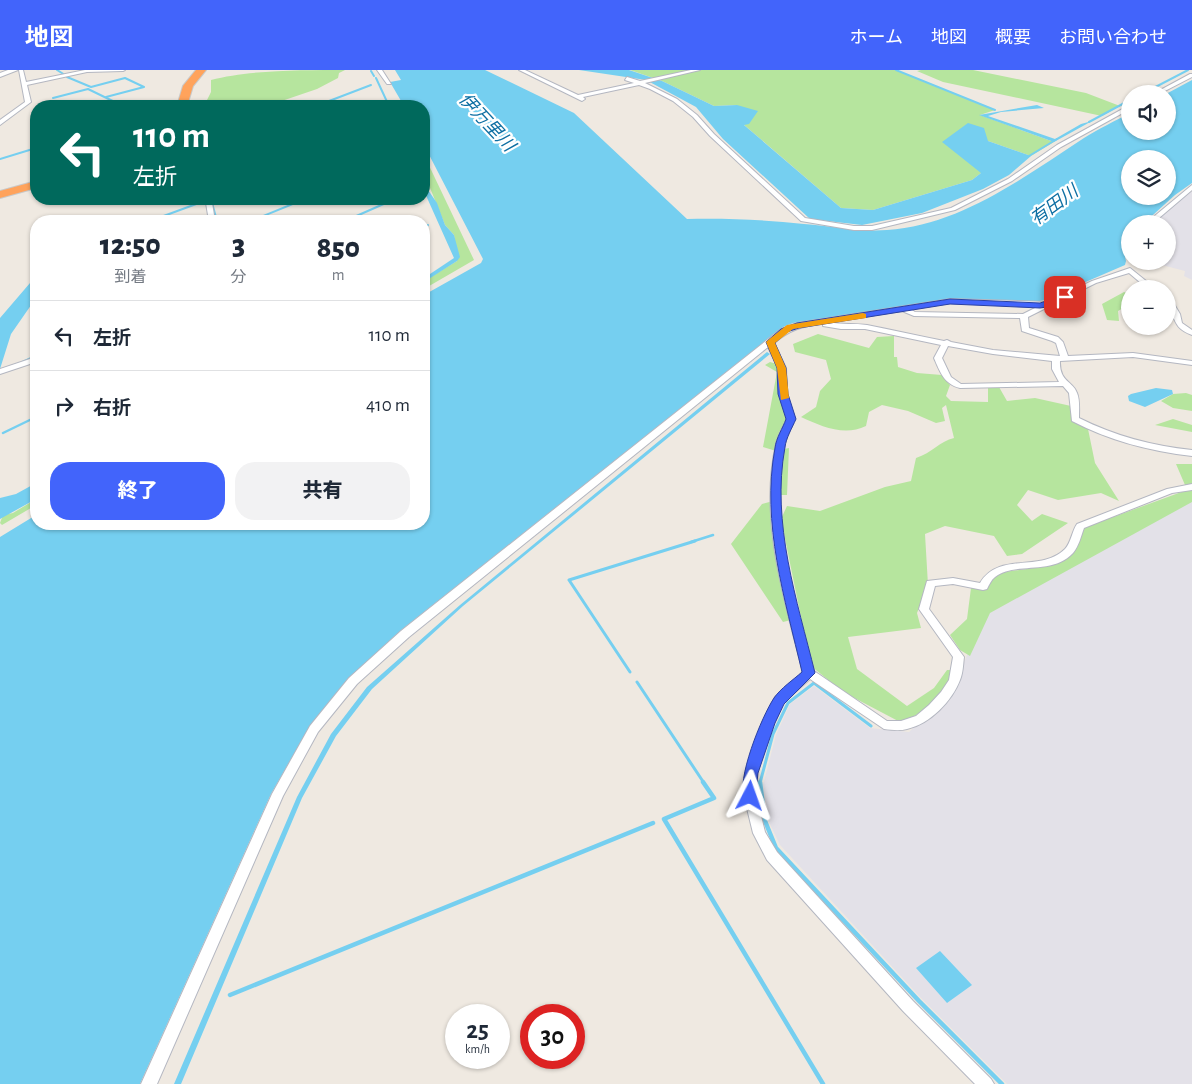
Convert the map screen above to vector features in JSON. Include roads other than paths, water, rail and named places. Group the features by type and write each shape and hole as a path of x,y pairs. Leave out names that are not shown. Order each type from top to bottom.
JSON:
{"highway":[{"path":"184,100 188,86 201,70"},
{"path":"0,195 30,186"}],"street":[{"path":"0,75 15,70"},
{"path":"0,123 28,102 26,84 21,70"},
{"path":"26,84 87,71 123,70"},
{"path":"379,70 389,83"},
{"path":"521,70 585,100"},
{"path":"577,97 698,70"},
{"path":"1173,85 1192,75"},
{"path":"627,80 642,83 688,108 695,117 708,126 712,135 802,220 854,228 872,228 896,224 953,209 1010,180 1059,146 1121,112"},
{"path":"1159,215 1191,188"},
{"path":"904,310 914,314 1024,316 1094,282 1130,270 1142,280"},
{"path":"149,1084 278,794 314,730 353,681 412,628 790,327 904,310 950,301 1050,304"},
{"path":"1176,314 1179,324 1192,333"},
{"path":"1024,316 1026,329 1059,342 1065,359"},
{"path":"823,322 833,326 865,327 993,352 1056,359 1133,355 1192,364"},
{"path":"770,342 782,368 783,394 791,419 780,446 775,515 787,584 809,673 884,725 909,725 921,718 954,682 959,657 924,609 931,584 953,581 983,587 990,575 1000,570 1036,566 1054,561 1070,550 1080,526 1170,492 1192,487"},
{"path":"947,342 938,358 947,380 951,383 960,386 1062,384"},
{"path":"1056,359 1055,364 1062,384 1073,392 1075,419 1093,430 1156,450 1192,453"},
{"path":"0,372 30,361"},
{"path":"809,673 779,700 768,723 751,773 750,796 759,833 772,856 844,936 908,1006 986,1084"}],"water":[{"path":"395,70 485,70 574,113 687,219 760,220 856,230 887,230 941,219 966,209 1015,183 1089,135 1121,118 1121,140 1176,140 1176,89 1192,80 1192,183 1176,194 1176,150 1121,150 1121,205 1164,205 1153,215 1121,215 1121,267 1044,300 1035,302 947,299 793,323 783,327 400,631 348,679 310,726 271,794 140,1084 0,1084 0,537 30,519 30,530 430,530 430,292 481,263 483,259 430,157 430,100 400,100 390,82 401,80"},
{"path":"579,70 629,70 662,81 714,106 737,105 758,111 749,124 744,125 841,208 873,210 972,180 981,173 942,142 968,123 984,128 988,141 1031,156 1009,175 983,189 922,213 862,225 810,219 723,139 696,107 646,80"},
{"path":"1037,105 1044,108 1001,112 988,116 1055,139 1081,124 1092,121 1054,142 979,115"},
{"path":"430,193 437,203 445,225 454,235 460,257 457,261 430,278 430,274 454,258 430,204"},
{"path":"30,283 30,307 11,334 0,369 0,318"},
{"path":"767,352 770,354 463,606 372,689 336,736 302,798 181,1084 174,1084 297,797 331,734 367,687 460,605"},
{"path":"1156,388 1172,390 1173,394 1145,407 1129,401 1128,396 1131,394"},
{"path":"30,486 30,502 0,519 0,498 16,494"},
{"path":"940,951 972,985 947,1003 916,968"}],"waterway":[{"path":"57,70 65,75"},
{"path":"896,70 995,110"},
{"path":"1159,85 1188,70"},
{"path":"371,71 374,76"},
{"path":"67,77 91,87 125,78 144,87 106,97"},
{"path":"376,78 386,100"},
{"path":"332,100 371,85"},
{"path":"53,98 88,89 111,100"},
{"path":"1089,122 1121,105"},
{"path":"1029,156 1057,139"},
{"path":"0,159 30,150"},
{"path":"166,215 194,205"},
{"path":"213,205 215,215"},
{"path":"266,215 290,205"},
{"path":"359,215 381,205"},
{"path":"23,362 30,359"},
{"path":"3,433 30,420"},
{"path":"691,542 713,535"},
{"path":"630,672 569,580 695,541"},
{"path":"637,682 704,783"},
{"path":"760,783 773,734 788,703 814,683 871,726"},
{"path":"703,782 714,798 664,819 823,1084"},
{"path":"760,783 765,821 776,848 919,1001 1002,1084"},
{"path":"230,995 653,823"}],"water label":[{"name":"伊万里川","path":"487,122"},
{"name":"有田川","path":"1054,205"}]}
